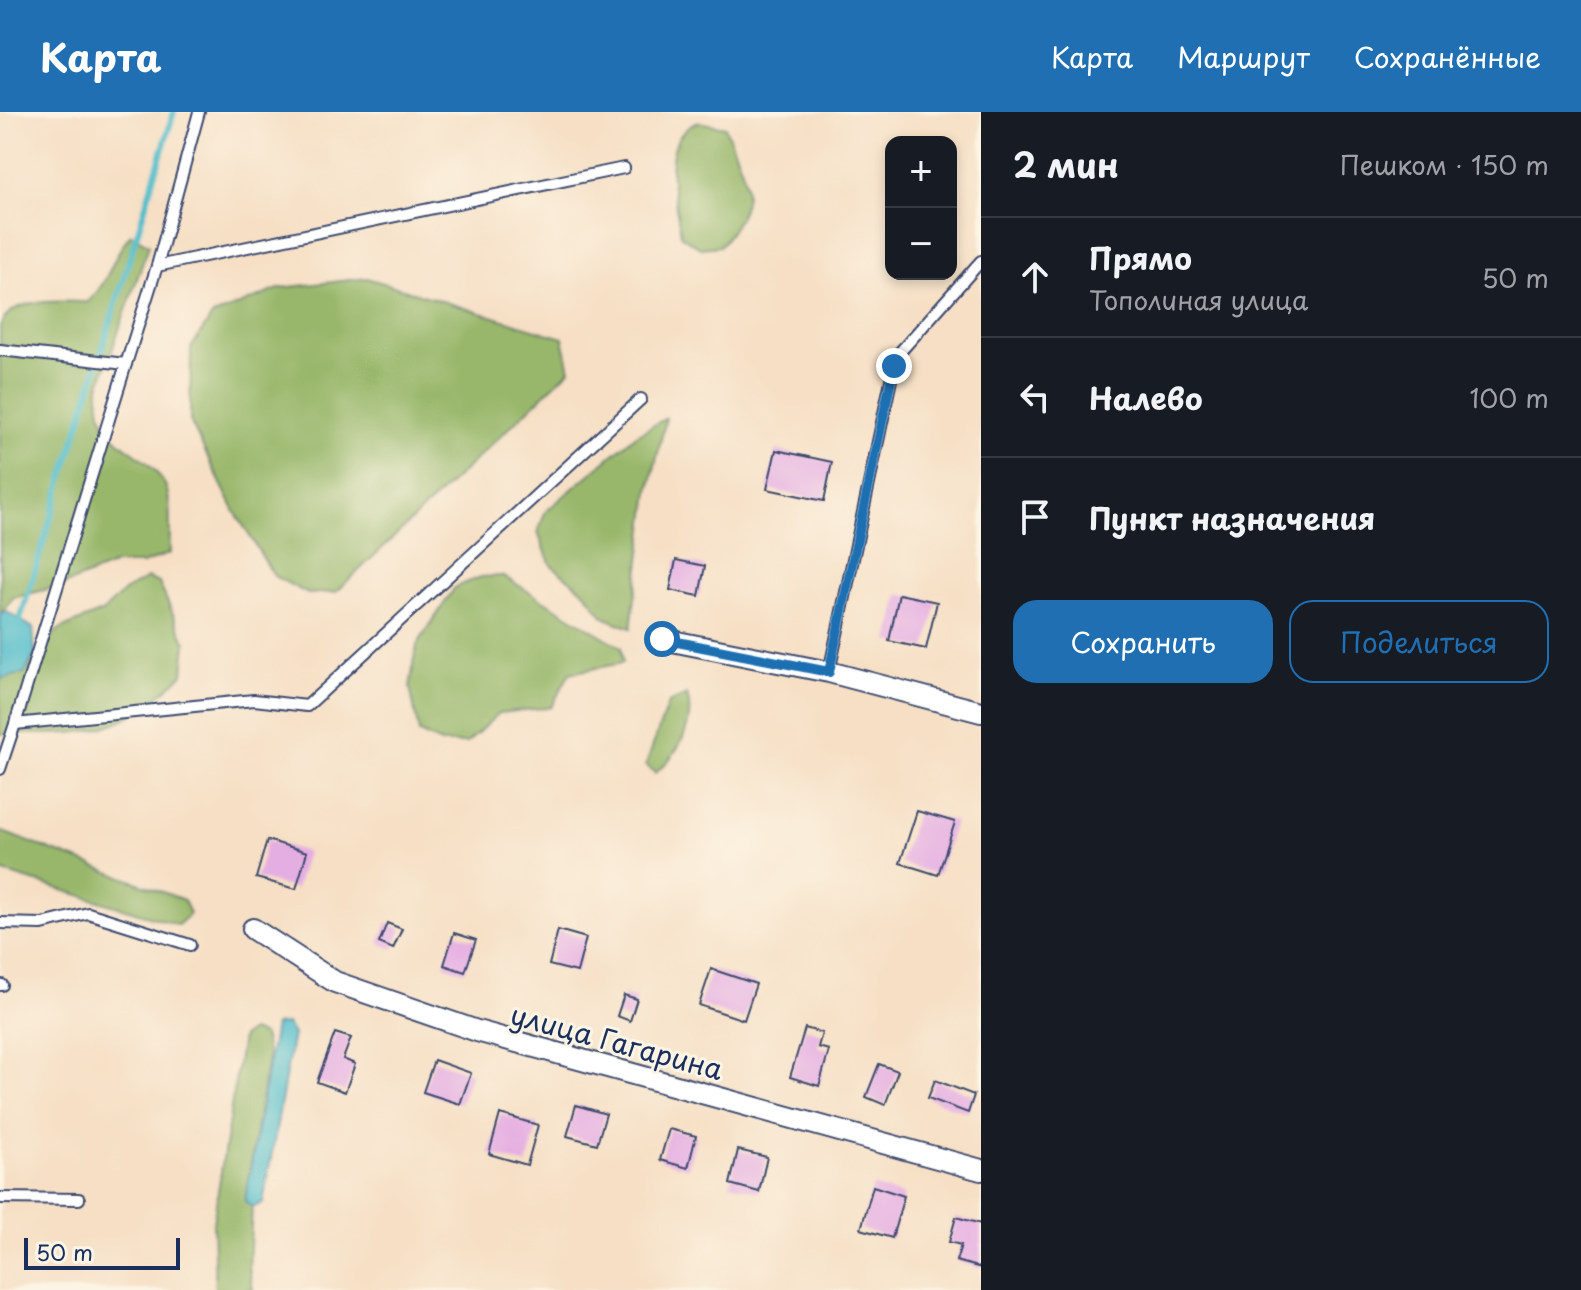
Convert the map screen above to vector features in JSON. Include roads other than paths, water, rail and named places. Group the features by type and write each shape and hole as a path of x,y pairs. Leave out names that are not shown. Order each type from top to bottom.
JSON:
{"street":[{"path":"662,639 829,672 981,712"},
{"name":"улица Гагарина","path":"253,929 335,982 477,1031 981,1170"}],"lane":[{"path":"0,769 157,266 199,112"},
{"path":"157,266 624,168"},
{"path":"829,672 894,366 900,352 981,261"},
{"path":"0,350 126,364"},
{"path":"15,724 254,700 307,706 641,399"},
{"path":"0,923 42,924 88,913 190,945"},
{"path":"0,1198 79,1199"}],"water":[{"path":"6,611 33,628 35,654 25,673 1,679 0,615"},
{"path":"286,1024 293,1034 263,1203 252,1207 245,1201 275,1025"}],"waterway":[{"path":"20,620 174,112"}]}
